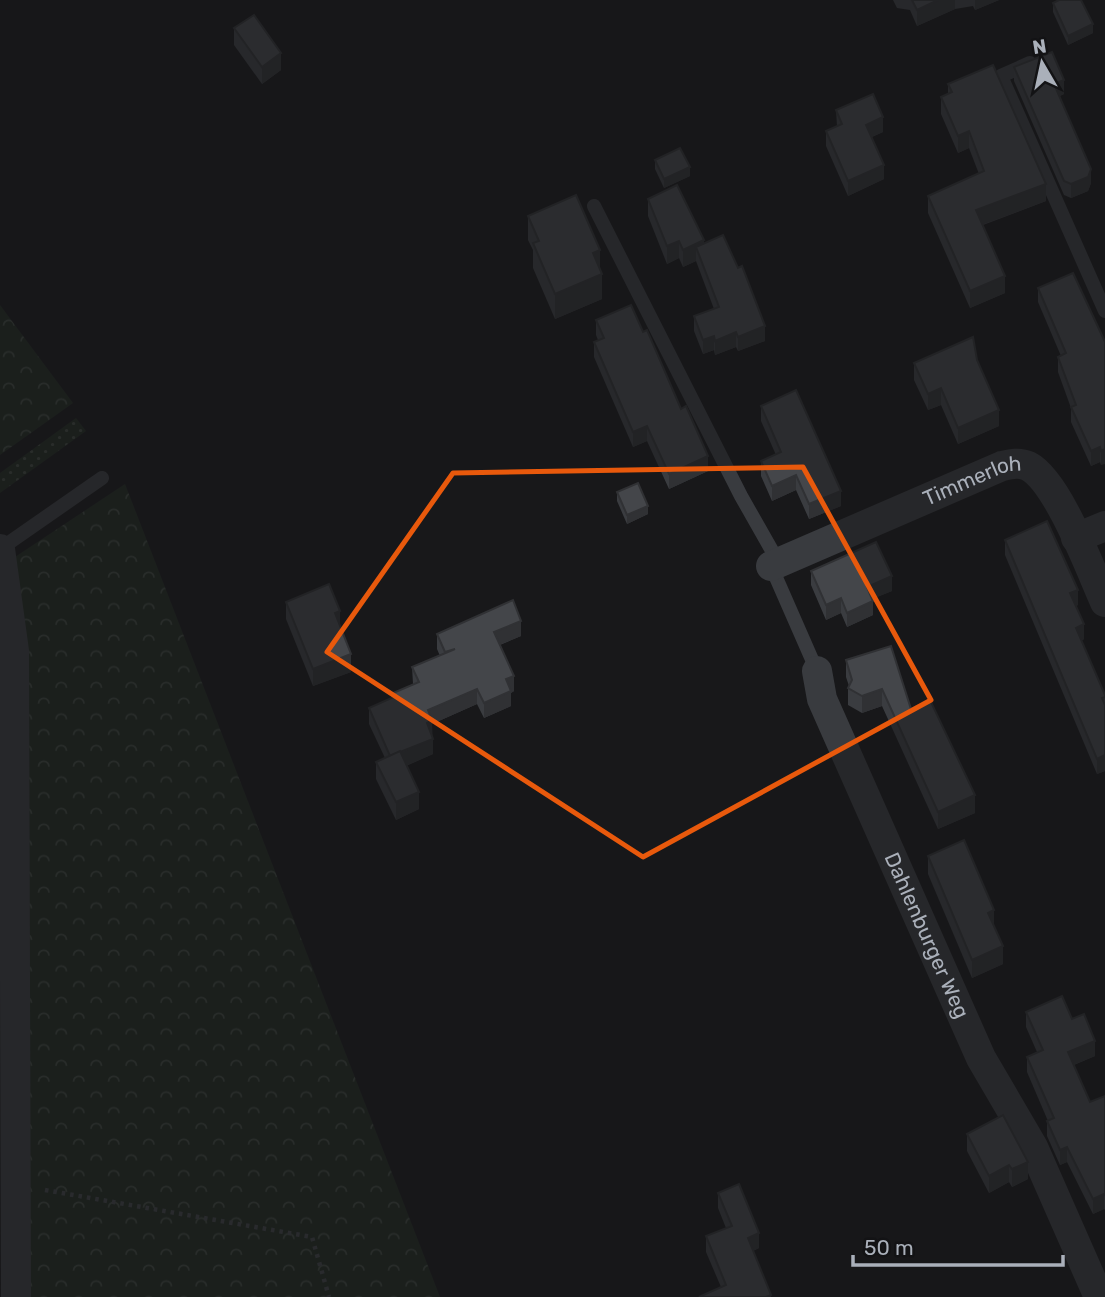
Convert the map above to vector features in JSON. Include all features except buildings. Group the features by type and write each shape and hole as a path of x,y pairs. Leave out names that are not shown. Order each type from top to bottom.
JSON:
{"street":[{"name":"Timmerloh","path":"775,564 1002,466 1019,463 1030,467 1043,478 1076,538 1105,603"},
{"path":"1076,538 1105,526"},
{"path":"0,549 14,651 16,1297"},
{"name":"Dahlenburger Weg","path":"817,671 822,699 981,1058 1033,1147 1099,1297"}],"lane":[{"path":"1049,55 1001,76 1105,311"},
{"name":"Dahlenburger Weg","path":"594,206 775,564 817,671"},
{"path":"0,549 102,478"}],"path":[{"path":"16,1185 312,1237 329,1297"}],"highlighted area":[{"path":"803,467 931,700 643,857 327,652 453,473"}],"green space":[{"path":"0,305 73,403 0,455"},
{"path":"76,418 86,431 0,493 0,473"},
{"path":"125,484 440,1297 27,1297 15,557"}]}
